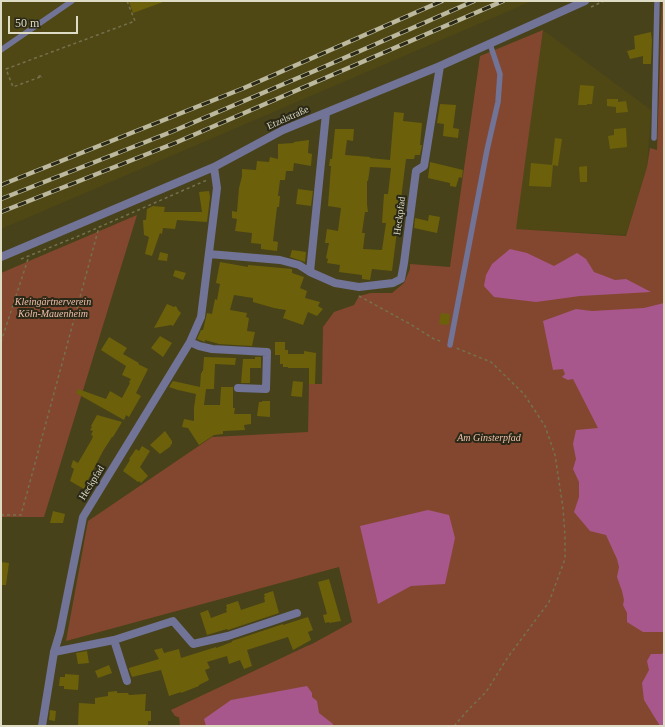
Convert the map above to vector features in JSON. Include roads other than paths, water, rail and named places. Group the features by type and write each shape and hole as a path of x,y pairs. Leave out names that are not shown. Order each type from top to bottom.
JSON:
{"street":[{"name":"Etzelstraße","path":"1,257 214,167 283,130 440,66 584,1"},
{"name":"Heckpfad","path":"209,254 280,260 299,265 310,272 335,283 359,287 393,283 401,279 416,171 424,166 440,66"},
{"path":"310,272 326,113"},
{"name":"Heckpfad","path":"42,726 54,652 60,632 83,517 190,342 201,317 217,188 214,167"},
{"path":"190,342 212,349 267,352 266,389 238,388"},
{"path":"54,652 114,640 173,621 193,644 228,636 297,613"},
{"path":"114,640 127,681"}],"lane":[{"path":"1,50 72,1"},
{"path":"654,138 657,1"},
{"path":"450,344 487,150 498,102 500,74 490,44"}],"railway":[{"path":"1,185 244,88 442,1"},
{"path":"1,199 171,132 474,1"},
{"path":"1,212 175,143 503,1"}],"park label":[{"name":"Kleingärtnerverein Köln-Mauenheim","path":"53,308"},
{"name":"Am Ginsterpfad","path":"489,438"}]}
